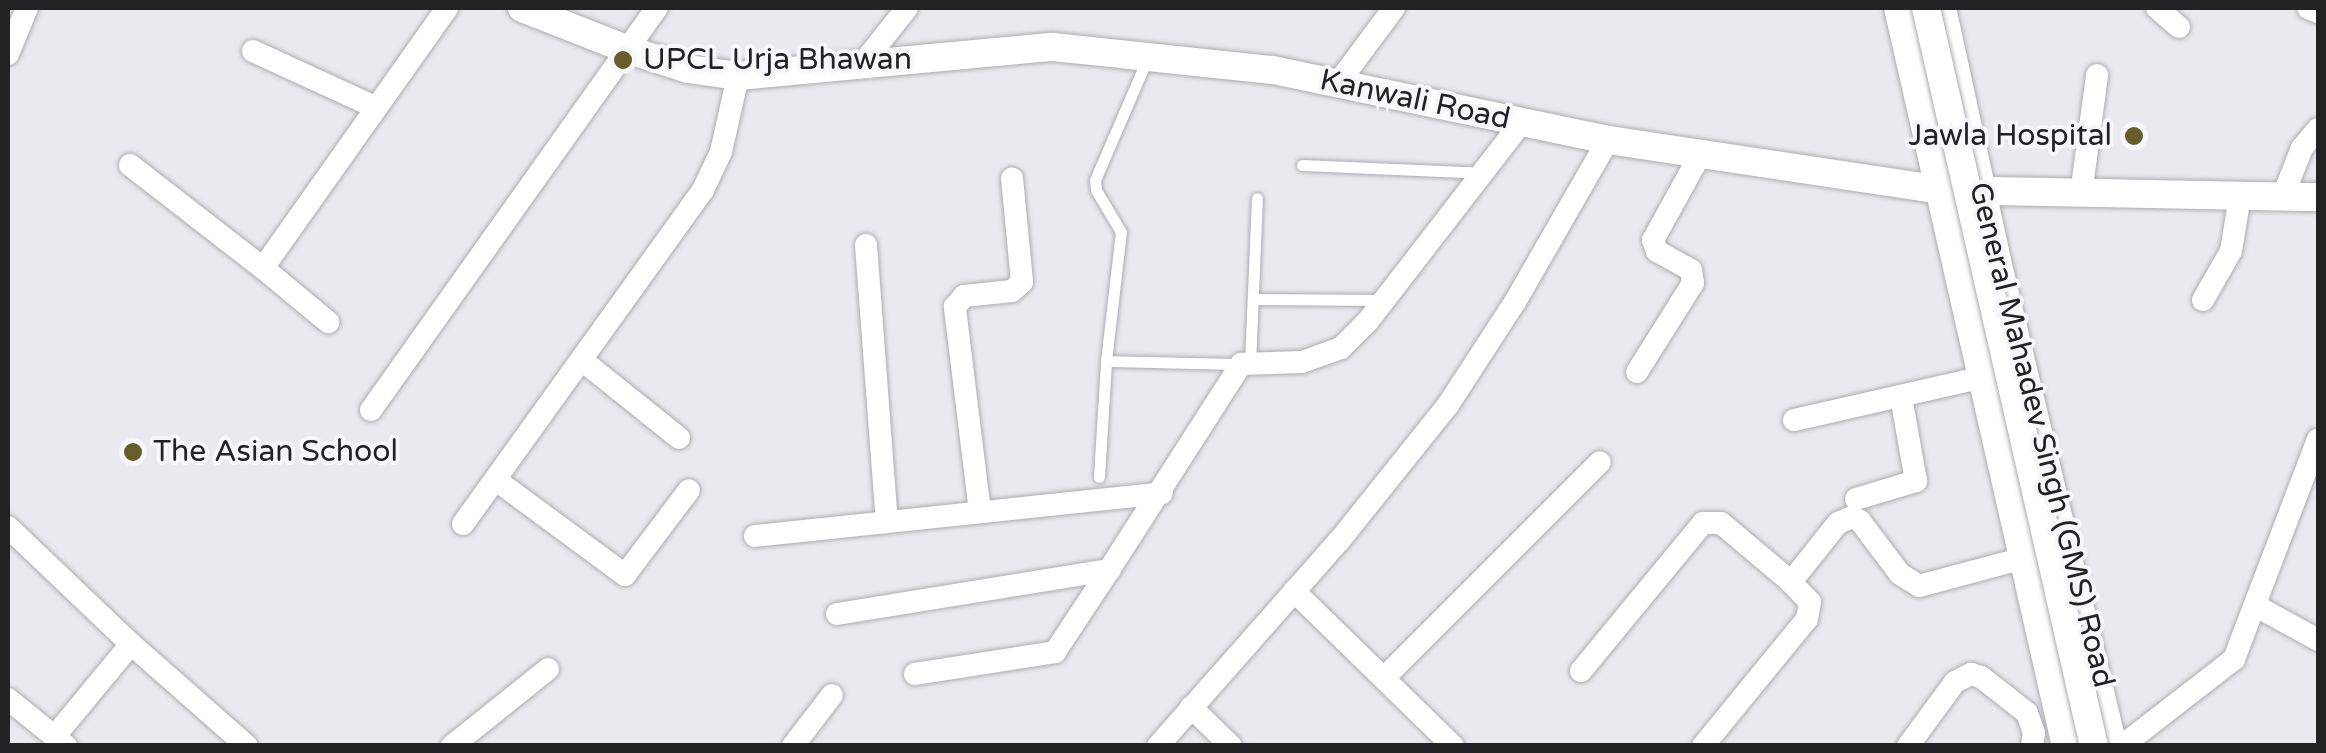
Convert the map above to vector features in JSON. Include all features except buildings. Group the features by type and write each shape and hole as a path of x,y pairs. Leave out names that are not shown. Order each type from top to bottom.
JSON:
{"street":[{"path":"8,51 27,8"},
{"path":"263,268 447,8"},
{"name":"Kanwali Road","path":"522,8 688,69 738,76 1053,46 1273,70 1608,140 1942,190 2318,197"},
{"path":"371,410 657,8"},
{"path":"860,67 907,8"},
{"path":"1338,83 1394,8"},
{"name":"General Mahadev Singh (GMS) Road","path":"1898,8 2066,746"},
{"path":"1916,8 2080,746"},
{"path":"1926,8 2094,746"},
{"name":"General Mahadev Singh (GMS) Road","path":"1942,8 2114,746"},
{"path":"2157,8 2179,28"},
{"path":"2308,8 2318,12"},
{"path":"253,51 375,107"},
{"path":"2081,194 2097,75"},
{"path":"463,524 703,190 727,133 738,76"},
{"path":"1916,85 1957,76"},
{"path":"915,674 1055,652 1246,364 1302,362 1342,348 1521,123"},
{"path":"2283,196 2302,148 2318,129"},
{"path":"1158,746 1351,526 1486,352 1608,140"},
{"path":"1638,372 1693,284 1691,270 1657,251 1653,240 1700,155"},
{"path":"130,165 328,322"},
{"path":"980,512 954,307 964,296 1012,291 1022,282 1012,178"},
{"path":"2202,300 2230,251 2240,196"},
{"path":"866,245 888,522"},
{"path":"583,360 679,438"},
{"path":"1794,420 1983,379 2023,365"},
{"path":"1856,499 1916,481 1901,397"},
{"path":"1998,441 2016,430 2040,433"},
{"path":"2122,746 2234,659 2308,499 2318,439"},
{"path":"1384,678 1600,462"},
{"path":"496,480 625,575 689,490"},
{"path":"755,536 1162,493"},
{"path":"1791,582 1844,518 1860,521 1900,574 1919,586 2024,558"},
{"path":"1582,671 1704,523 1720,524 1810,602 1808,619 1703,746"},
{"path":"8,527 247,746"},
{"path":"837,614 1109,570"},
{"path":"1294,590 1453,746"},
{"path":"2256,606 2318,640"},
{"path":"8,699 60,741 132,644"},
{"path":"452,746 548,669"},
{"path":"1908,746 1955,682 1971,674 1981,677 2027,713 2034,732 2032,746"},
{"path":"793,746 832,695"},
{"path":"1191,706 1231,746"}],"lane":[{"path":"1099,477 1106,360 1121,232 1096,190 1095,180 1148,57"},
{"path":"1302,165 1482,173"},
{"path":"1106,360 1246,364 1254,299 1257,198"},
{"path":"1254,299 1384,300"}],"place":[{"name":"UPCL Urja Bhawan","path":"623,60"},
{"name":"Jawla Hospital","path":"2134,136"},
{"name":"The Asian School","path":"133,452"}]}
